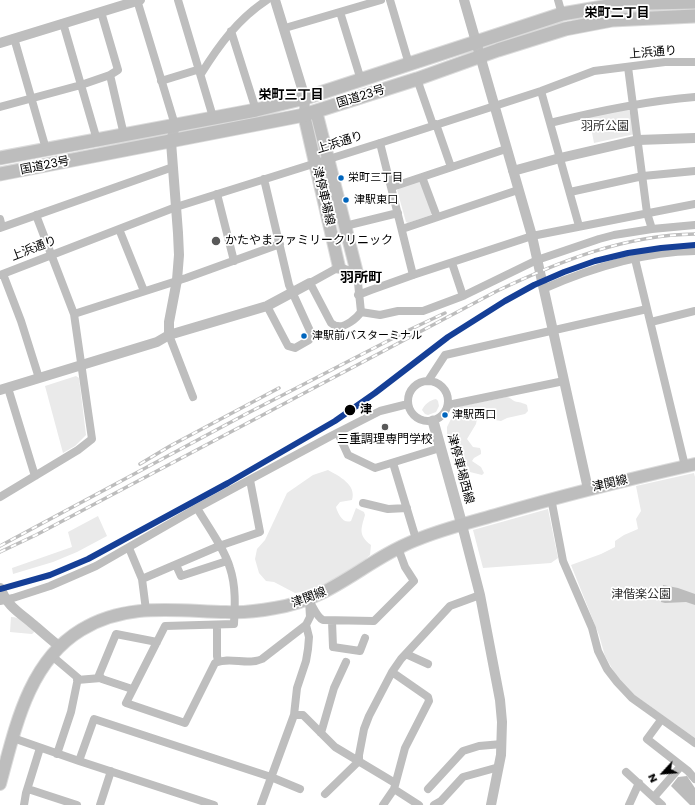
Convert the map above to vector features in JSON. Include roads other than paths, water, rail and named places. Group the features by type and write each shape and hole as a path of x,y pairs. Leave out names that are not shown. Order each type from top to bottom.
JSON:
{"highway":[{"name":"国道23号","path":"0,158 256,110 305,98 562,14 601,7 650,1 695,2"},
{"name":"国道23号","path":"0,174 304,116 565,29 595,22 695,16"}],"main road":[{"name":"津停車場線","path":"316,111 357,273"},
{"name":"津停車場線","path":"304,116 339,266"},
{"name":"津停車場西線","path":"433,421 462,525"},
{"name":"津関線","path":"0,784 23,706 44,666 71,637 95,623 122,614 146,610 234,612 278,608 309,600 333,588 398,548 416,539 552,498 690,465"}],"street":[{"path":"0,43 138,0 175,125 171,142 179,256 177,280 169,322 169,335 193,396"},
{"path":"178,0 213,117"},
{"path":"161,81 200,72 231,30 267,0"},
{"path":"275,0 285,28 305,98 304,116"},
{"path":"285,28 381,0"},
{"path":"390,0 409,64"},
{"path":"464,0 532,236 588,489"},
{"path":"558,0 562,14"},
{"path":"0,108 110,75 118,70 101,12"},
{"path":"340,12 361,80"},
{"path":"63,23 97,140"},
{"path":"231,30 256,110"},
{"path":"14,38 46,149"},
{"name":"上浜通り","path":"2,275 176,207 494,106 594,71 666,62 695,62"},
{"path":"628,67 648,213 652,229"},
{"path":"110,75 124,135"},
{"path":"417,79 451,167"},
{"path":"540,91 579,226"},
{"path":"550,123 633,104 695,97"},
{"path":"305,98 316,111"},
{"path":"513,171 560,158 638,140 695,138"},
{"path":"380,143 413,275"},
{"path":"392,187 506,149"},
{"path":"1,225 36,216 173,167"},
{"path":"570,192 643,176 695,171"},
{"path":"422,177 437,217"},
{"path":"264,179 289,285 294,292 310,331 309,340 295,348 288,346 267,306"},
{"path":"402,229 518,190"},
{"path":"217,194 234,260"},
{"path":"358,295 413,275 532,236 695,204"},
{"path":"345,226 398,213"},
{"path":"0,497 78,450 92,439 74,314 36,216"},
{"path":"361,312 380,315 398,310 423,311 463,296 537,260 614,235 652,229 695,225"},
{"path":"119,229 144,291"},
{"path":"74,314 280,244"},
{"path":"543,289 598,267 635,258 695,251"},
{"path":"635,258 647,309 690,465"},
{"path":"452,263 463,296"},
{"path":"35,476 4,389 157,342 169,335 267,306 339,266 357,273 358,295 361,312 358,317 343,326 337,327 331,323 310,283"},
{"path":"2,275 21,321 39,378"},
{"path":"428,381 445,355 647,309"},
{"path":"651,322 695,311"},
{"path":"428,381 440,385 445,391 448,404 441,415 433,421 417,418 412,413 408,404 408,395 411,389 421,382 428,381"},
{"path":"448,404 564,381"},
{"path":"3,601 62,581 96,566 197,508 380,411 408,404"},
{"path":"338,433 348,455 375,468 440,448"},
{"path":"393,463 416,539"},
{"path":"142,580 219,546 260,532 250,480"},
{"path":"552,498 564,561 592,628 602,660 617,682 632,698 695,743"},
{"path":"363,503 388,509 407,508"},
{"path":"197,508 228,561 233,578 234,624 165,626 126,703 185,723 215,663 218,661 258,661 306,626 310,617 309,600"},
{"path":"462,525 480,595 499,696 502,722 502,744 499,767 491,805"},
{"path":"129,548 142,580 146,610"},
{"path":"309,600 315,612 321,619 332,621 374,621 414,581 405,567 398,548"},
{"path":"176,565 181,576 228,561"},
{"path":"0,588 3,601 32,624 78,678 71,712 57,754"},
{"path":"325,794 359,761 364,729 392,672 406,654 450,606 480,595"},
{"path":"332,621 333,647 360,651 365,638"},
{"path":"216,624 218,661"},
{"path":"262,805 294,715 297,688 306,662 308,649 309,637 306,626"},
{"path":"101,678 99,675 116,634 157,642"},
{"path":"406,654 428,664"},
{"path":"321,733 334,688 346,662"},
{"path":"383,805 394,786 405,748 429,701 428,697 392,672"},
{"path":"77,680 101,678 132,689"},
{"path":"294,715 303,715 335,747 359,761 418,805"},
{"path":"79,762 94,719 271,777 300,789"},
{"path":"661,720 647,739 688,771 695,779"},
{"path":"13,738 79,762 214,805"},
{"path":"428,789 463,751 479,746 502,744"},
{"path":"24,805 40,748"},
{"path":"654,797 681,766"},
{"path":"434,805 441,801 463,777 499,767"},
{"path":"100,805 111,771"},
{"path":"626,772 662,805"},
{"path":"629,805 639,783"},
{"path":"28,788 62,803 77,805"}],"railway":[{"path":"0,552 36,535 497,291 521,280 569,260 618,245 643,239 695,234"},
{"path":"0,546 246,414 445,313"},
{"path":"140,464 170,446 279,388"}],"place":[{"name":"栄町三丁目","path":"341,178"},
{"name":"津駅東口","path":"346,200"},
{"name":"かたやまファミリークリニック","path":"216,241"},
{"name":"津駅前バスターミナル","path":"304,336"},
{"name":"津","path":"350,410"},
{"name":"津駅西口","path":"445,415"},
{"name":"三重調理専門学校","path":"385,427"}],"district":[{"name":"栄町二丁目","path":"617,14"},
{"name":"栄町三丁目","path":"291,96"},
{"name":"羽所町","path":"361,278"}],"park label":[{"name":"羽所公園","path":"605,127"},
{"name":"津偕楽公園","path":"641,595"}]}
